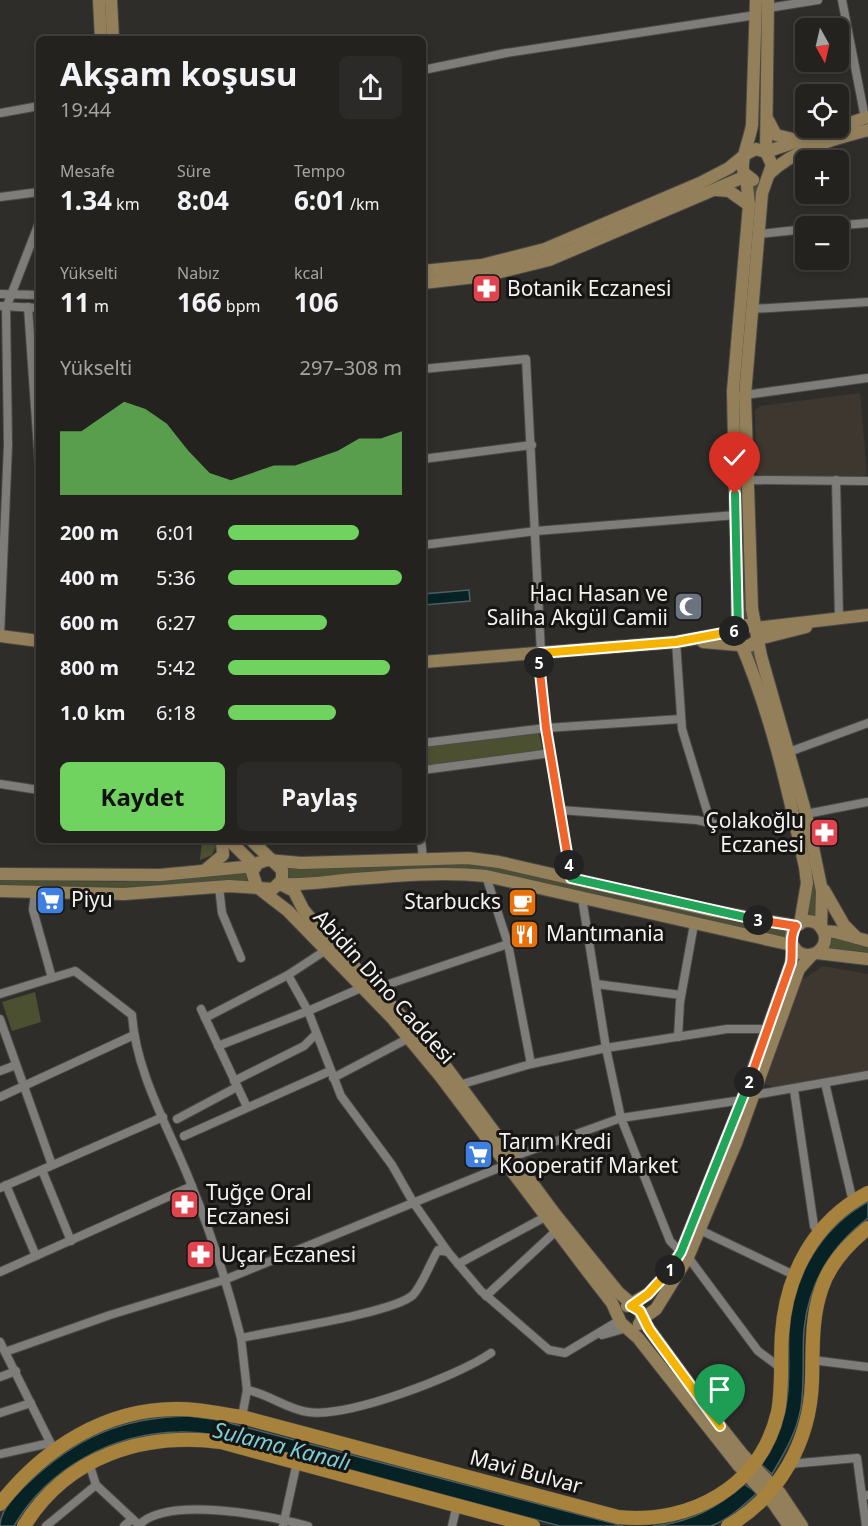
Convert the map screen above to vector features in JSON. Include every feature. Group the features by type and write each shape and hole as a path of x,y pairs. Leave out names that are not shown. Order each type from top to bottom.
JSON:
{"main road":[{"path":"99,0 102,36"},
{"path":"111,0 113,36"},
{"path":"426,271 482,265 545,249 708,179 729,168 746,154 756,149 766,152 772,160 770,174 762,193 745,395 750,575 757,634 789,752 800,816 807,883 798,925 792,932 793,946 748,1098 700,1230 656,1309 642,1319 638,1325 624,1324 622,1310 631,1306 664,1278 685,1254 748,1098 799,969 824,945 820,884 800,816 740,637 733,391 748,205 746,176 741,163 746,154 754,108 756,0"},
{"path":"766,152 768,4"},
{"path":"766,106 769,126 776,135 798,140"},
{"path":"849,125 867,122"},
{"path":"426,283 484,276 549,260 746,176 757,180 770,174 778,165 867,122"},
{"path":"766,152 804,138"},
{"path":"713,190 729,191 748,205"},
{"path":"426,662 740,637 750,646 757,634 839,618 868,615"},
{"path":"740,637 746,625 757,634"},
{"path":"0,636 36,641"},
{"path":"203,871 222,855 222,843"},
{"path":"232,843 255,866"},
{"path":"254,843 282,870 280,884"},
{"path":"0,874 83,877 160,875 255,866 262,861 301,863 468,858 571,878 708,910 798,925 809,921 822,929 863,939"},
{"path":"255,866 252,878 262,890"},
{"path":"0,891 124,894 219,887 262,890 273,889 280,884 303,885 362,879 463,874 486,876 793,946 804,955 868,959"},
{"name":"Abidin Dino Caddesi","path":"280,884 294,891 303,909 327,938 432,1048 459,1085 545,1217 612,1303 624,1324 748,1468 802,1526"},
{"path":"820,884 844,925 863,939"},
{"name":"Abidin Dino Caddesi","path":"262,890 288,911 409,1038 631,1306"},
{"name":"Mavi Bulvar","path":"0,1504 52,1446 100,1424 155,1410 201,1410 242,1417 626,1518 656,1518 694,1510 713,1499 748,1468 762,1452 775,1421 784,1308 794,1275 819,1234 854,1202 868,1193"},
{"path":"728,1526 770,1492 789,1464 805,1429 810,1400 813,1323 821,1288 849,1245 868,1228"},
{"path":"631,1306 640,1311 642,1319"},
{"name":"Abidin Dino Caddesi","path":"642,1319 748,1468"},
{"path":"24,1526 32,1513 58,1485 89,1464 116,1450 140,1443 190,1438 221,1442 533,1526"},
{"name":"Abidin Dino Caddesi","path":"770,1492 789,1526"}],"street":[{"path":"768,4 818,0"},
{"path":"842,0 867,122"},
{"path":"426,69 516,52 756,15"},
{"path":"0,113 36,107"},
{"path":"0,197 36,192"},
{"path":"849,225 868,223"},
{"path":"0,636 4,445 3,306 11,294 36,231"},
{"path":"759,234 795,231"},
{"path":"0,294 36,295"},
{"path":"752,309 868,302"},
{"path":"3,306 36,308"},
{"path":"28,307 36,421"},
{"path":"426,369 526,359 536,531 541,653 539,664 546,728 571,878"},
{"path":"745,395 868,378"},
{"path":"426,459 532,445"},
{"path":"747,480 868,481"},
{"path":"836,480 839,618"},
{"path":"426,545 536,531 736,515"},
{"path":"676,642 681,719 711,824"},
{"path":"426,743 546,728 681,719"},
{"path":"789,752 868,723"},
{"path":"426,770 550,753"},
{"path":"0,784 36,790"},
{"path":"560,810 697,820 711,824 800,816 868,802"},
{"path":"421,843 423,859"},
{"path":"486,876 508,944 531,1064"},
{"path":"219,887 222,913 240,958"},
{"path":"35,892 33,910 52,978"},
{"path":"582,898 606,1048 621,1118 670,1241 685,1254 758,1351 781,1368"},
{"path":"678,1037 681,995 694,924"},
{"path":"377,988 508,944"},
{"path":"247,1107 203,1014 288,975 326,950"},
{"path":"0,994 75,971 132,1015 134,1035 163,1117 192,1186 241,1338 247,1390 242,1417"},
{"path":"288,975 308,1011 341,1096 392,1165 413,1202 448,1252 486,1296 549,1350 565,1353 624,1324"},
{"path":"596,984 681,995"},
{"path":"218,1046 361,988"},
{"path":"0,1019 52,1165"},
{"path":"459,1085 531,1064 606,1048 727,1029 769,1029"},
{"path":"177,1119 304,1046 316,1034"},
{"path":"0,1097 134,1035"},
{"path":"184,1136 247,1107 332,1075 409,1038"},
{"path":"0,1071 16,1065"},
{"path":"5,1352 110,1315 224,1280 509,1161 621,1118 794,1090 868,1075"},
{"path":"825,1083 854,1202"},
{"path":"794,1090 814,1226 819,1234"},
{"path":"36,1256 3,1187 163,1117"},
{"path":"42,1170 71,1241"},
{"path":"0,1272 192,1186"},
{"path":"458,1264 545,1217"},
{"path":"700,1230 794,1275"},
{"path":"486,1296 556,1231"},
{"path":"241,1338 354,1316 395,1304 412,1295 438,1250 448,1252"},
{"path":"0,1342 52,1446 0,1454"},
{"path":"247,1390 266,1395 304,1412 339,1411 462,1371 491,1353"},
{"path":"812,1360 868,1367"},
{"path":"0,1377 16,1371"},
{"path":"0,1413 31,1403"},
{"path":"789,1464 857,1458 865,1496 866,1526"},
{"path":"284,1523 297,1462"},
{"path":"89,1464 96,1485 137,1523"},
{"path":"45,1526 53,1517 96,1485"},
{"path":"452,1526 457,1505"},
{"path":"124,1526 137,1523 147,1516 211,1510 244,1512 284,1523 308,1526"}],"shaded area":[{"path":"860,393 867,473 865,476 760,476 756,472 755,410 760,406"},
{"path":"823,966 868,974 868,1071 776,1088 765,1084 802,980"}],"green space":[{"path":"752,185 760,186 741,464 745,602 749,620 743,621 738,396"},
{"path":"755,648 802,818 815,887 818,921 806,919 811,894 810,875 749,650"},
{"path":"539,733 543,750 426,766 426,747"},
{"path":"202,843 215,843 212,855 200,860"},
{"path":"463,863 500,867 752,925 790,929 789,941 499,873 448,869 395,870 291,881 287,869"},
{"path":"246,873 248,882 228,880 125,887 0,886 0,880 125,882"},
{"path":"828,935 868,946 868,954 825,948"},
{"path":"35,992 41,1022 12,1031 2,1002"}],"water":[{"path":"469,590 470,601 426,605 426,594"},
{"path":"868,1202 868,1218 833,1253 811,1296 804,1329 801,1407 790,1442 772,1474 761,1464 773,1443 786,1406 789,1383 790,1314 799,1280 816,1249 827,1235 853,1211"},
{"name":"Sulama Kanalı","path":"190,1416 218,1420 623,1526 560,1526 243,1442 187,1432 154,1434 130,1439 84,1458 45,1487 28,1505 14,1526 0,1526 6,1508 18,1493 45,1468 82,1442 101,1433 143,1420"},
{"path":"744,1484 757,1493 736,1512 718,1523 711,1526 653,1526 679,1522 702,1513 724,1500"}],"place":[{"name":"Botanik Eczanesi","path":"486,289"},
{"name":"Hacı Hasan ve Saliha Akgül Camii","path":"689,606"},
{"name":"Çolakoğlu Eczanesi","path":"825,833"},
{"name":"Piyu","path":"50,900"},
{"name":"Starbucks","path":"522,902"},
{"name":"Mantımania","path":"525,934"},
{"name":"Tarım Kredi Kooperatif Market","path":"478,1154"},
{"name":"Tuğçe Oral Eczanesi","path":"185,1205"},
{"name":"Uçar Eczanesi","path":"200,1255"}],"route":[{"path":"720,1426 642,1319 638,1308 631,1306 648,1294 664,1278 681,1252 722,1154 769,1029 791,963 794,947 792,932 796,926 744,918 571,878 546,728 539,664 541,653 676,642 738,631 735,494"}]}
